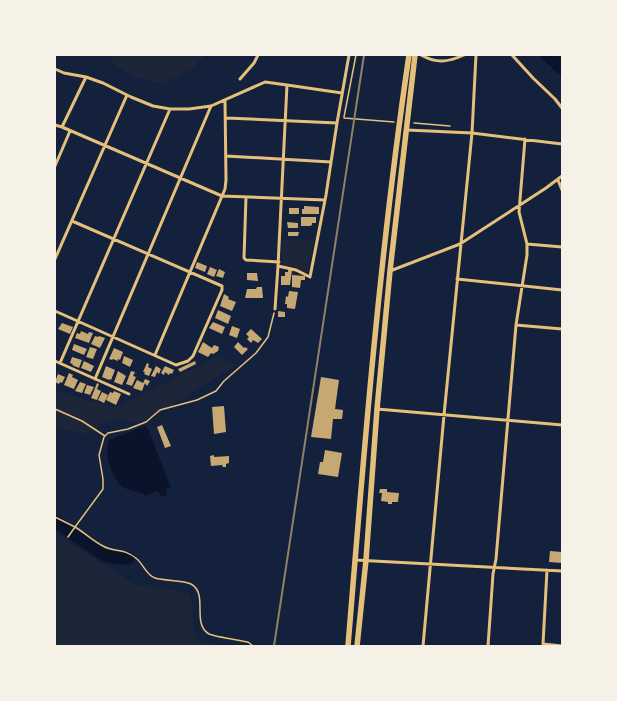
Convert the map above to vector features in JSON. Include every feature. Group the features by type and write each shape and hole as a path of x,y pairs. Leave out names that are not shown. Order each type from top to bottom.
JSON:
{"highway":[{"path":"348,646 367,409 398,129 409,55"},
{"path":"358,646 377,409 390,271 415,55"}],"street":[{"path":"240,79 254,63 258,55"},
{"path":"246,197 244,258 246,260 278,264 295,269 310,277 325,200 348,55"},
{"path":"421,55 439,62 464,55"},
{"path":"423,646 460,244 472,133 476,55"},
{"path":"512,55 562,108"},
{"path":"55,70 103,82 126,95 153,106 170,109 189,109 211,106 262,83 269,82 342,94"},
{"path":"62,127 86,78"},
{"path":"275,309 287,85"},
{"path":"55,259 126,95"},
{"path":"155,355 222,196 226,180 226,118 224,100"},
{"path":"95,379 211,106"},
{"path":"60,363 170,109"},
{"path":"226,118 337,123"},
{"path":"55,125 146,162 222,196 325,200"},
{"path":"406,130 472,133 562,144"},
{"path":"55,166 70,131"},
{"path":"488,646 516,326 527,255 527,244 519,212 525,139"},
{"path":"226,156 331,162"},
{"path":"390,271 460,244 562,176"},
{"path":"558,180 562,190"},
{"path":"55,311 176,365 188,361 193,356 222,290 222,286 72,221"},
{"path":"527,244 562,247"},
{"path":"457,280 562,290"},
{"path":"516,326 562,329"},
{"path":"55,361 129,394"},
{"path":"377,409 562,425"},
{"path":"355,560 562,571"},
{"path":"547,570 543,644 562,646"}],"path":[{"path":"344,118 356,55"},
{"path":"68,537 103,489 99,455 101,442 108,433 128,429 146,422 156,413 164,409 192,402 216,391 224,381 256,353 268,337 274,320 275,309"},
{"path":"55,409 82,421 106,436"},
{"path":"55,517 75,527 103,546 123,550 131,554 143,564 147,572 154,578 191,584 197,589 201,621 205,629 210,634 248,642 253,646"}],"shaded area":[{"path":"108,55 205,55 192,69 162,84 133,76 115,65"},
{"path":"283,239 314,240 307,274 296,268 282,265"},
{"path":"219,356 236,365 143,423 113,419 98,425 88,434 55,427 55,391 115,408"},
{"path":"145,426 148,429 171,488 166,490 167,495 161,497 158,491 146,496 123,487 115,478 108,459 107,452 109,440"},
{"path":"55,533 135,585 179,591 189,594 192,606 193,629 196,638 204,643 229,646 55,646"}],"building":[{"path":"304,206 319,207 319,214 302,214 302,209 304,209"},
{"path":"289,208 299,208 299,214 289,214"},
{"path":"301,217 316,217 316,223 312,223 310,226 301,226"},
{"path":"287,222 298,223 298,228 288,228"},
{"path":"288,232 299,232 298,236 288,236"},
{"path":"197,262 207,266 205,272 195,268"},
{"path":"210,267 217,270 214,277 207,274"},
{"path":"219,269 225,272 223,278 216,276"},
{"path":"288,270 292,270 290,285 281,285 281,276 285,276 285,272 288,272"},
{"path":"247,273 257,273 258,281 247,280"},
{"path":"292,275 305,276 305,280 301,280 300,288 292,287"},
{"path":"257,287 262,287 263,298 245,298 247,289 256,289"},
{"path":"289,291 298,292 295,309 287,308 287,304 285,304 286,296 288,297"},
{"path":"224,294 229,297 228,299 236,302 232,311 220,306"},
{"path":"218,310 231,316 228,324 215,318"},
{"path":"278,311 285,312 285,317 278,317"},
{"path":"213,322 225,327 222,334 209,328"},
{"path":"62,323 73,327 70,334 58,329"},
{"path":"232,326 240,329 237,338 229,335"},
{"path":"251,329 262,339 258,343 253,340 251,343 247,339 249,337 246,334"},
{"path":"81,331 88,334 89,332 93,333 89,343 75,338 77,333 80,334"},
{"path":"95,336 105,338 100,348 91,344"},
{"path":"203,342 212,348 214,345 219,347 218,351 213,354 211,353 208,357 198,352"},
{"path":"238,342 244,348 245,347 248,349 242,355 234,347"},
{"path":"74,344 87,349 84,355 72,350"},
{"path":"90,347 97,349 93,359 86,357"},
{"path":"114,348 123,352 120,360 118,359 118,361 109,359"},
{"path":"124,356 133,360 130,367 122,363"},
{"path":"72,357 82,360 79,368 70,363"},
{"path":"84,361 94,366 91,372 81,368"},
{"path":"195,361 196,364 180,372 178,369"},
{"path":"147,363 149,364 148,367 152,369 149,376 143,372"},
{"path":"106,366 115,370 111,380 102,377"},
{"path":"156,366 161,369 159,374 157,372 155,377 151,376"},
{"path":"165,366 174,370 172,374 170,373 169,375 165,372 164,375 161,373"},
{"path":"118,371 126,376 122,385 114,382"},
{"path":"131,371 135,372 133,376 136,377 132,386 126,384"},
{"path":"69,373 73,375 72,377 78,380 74,389 64,385"},
{"path":"58,374 65,377 62,383 60,382 59,384 55,382"},
{"path":"321,377 339,380 335,409 343,410 342,419 333,419 331,439 311,437"},
{"path":"145,379 150,381 147,386 145,383 142,391 133,388 137,380 143,383"},
{"path":"80,382 86,384 82,393 75,391"},
{"path":"97,383 99,384 97,389 101,391 97,400 91,398"},
{"path":"87,385 94,387 90,395 84,393"},
{"path":"114,391 121,394 116,405 106,400 110,392 113,393"},
{"path":"102,392 108,395 104,403 98,400"},
{"path":"224,406 226,432 214,434 212,407"},
{"path":"162,425 171,446 165,448 157,427"},
{"path":"325,450 342,453 338,477 318,474 320,462 323,462"},
{"path":"214,455 214,457 229,456 229,463 226,464 226,467 223,467 222,465 211,466 210,456"},
{"path":"380,489 387,489 387,492 399,493 398,502 388,504 388,502 381,501 382,493 379,493"},
{"path":"550,551 562,552 562,563 549,562"}],"waterway":[{"path":"547,55 562,68"},
{"path":"55,521 106,556 128,558"}],"railway":[{"path":"274,646 364,55"}]}
